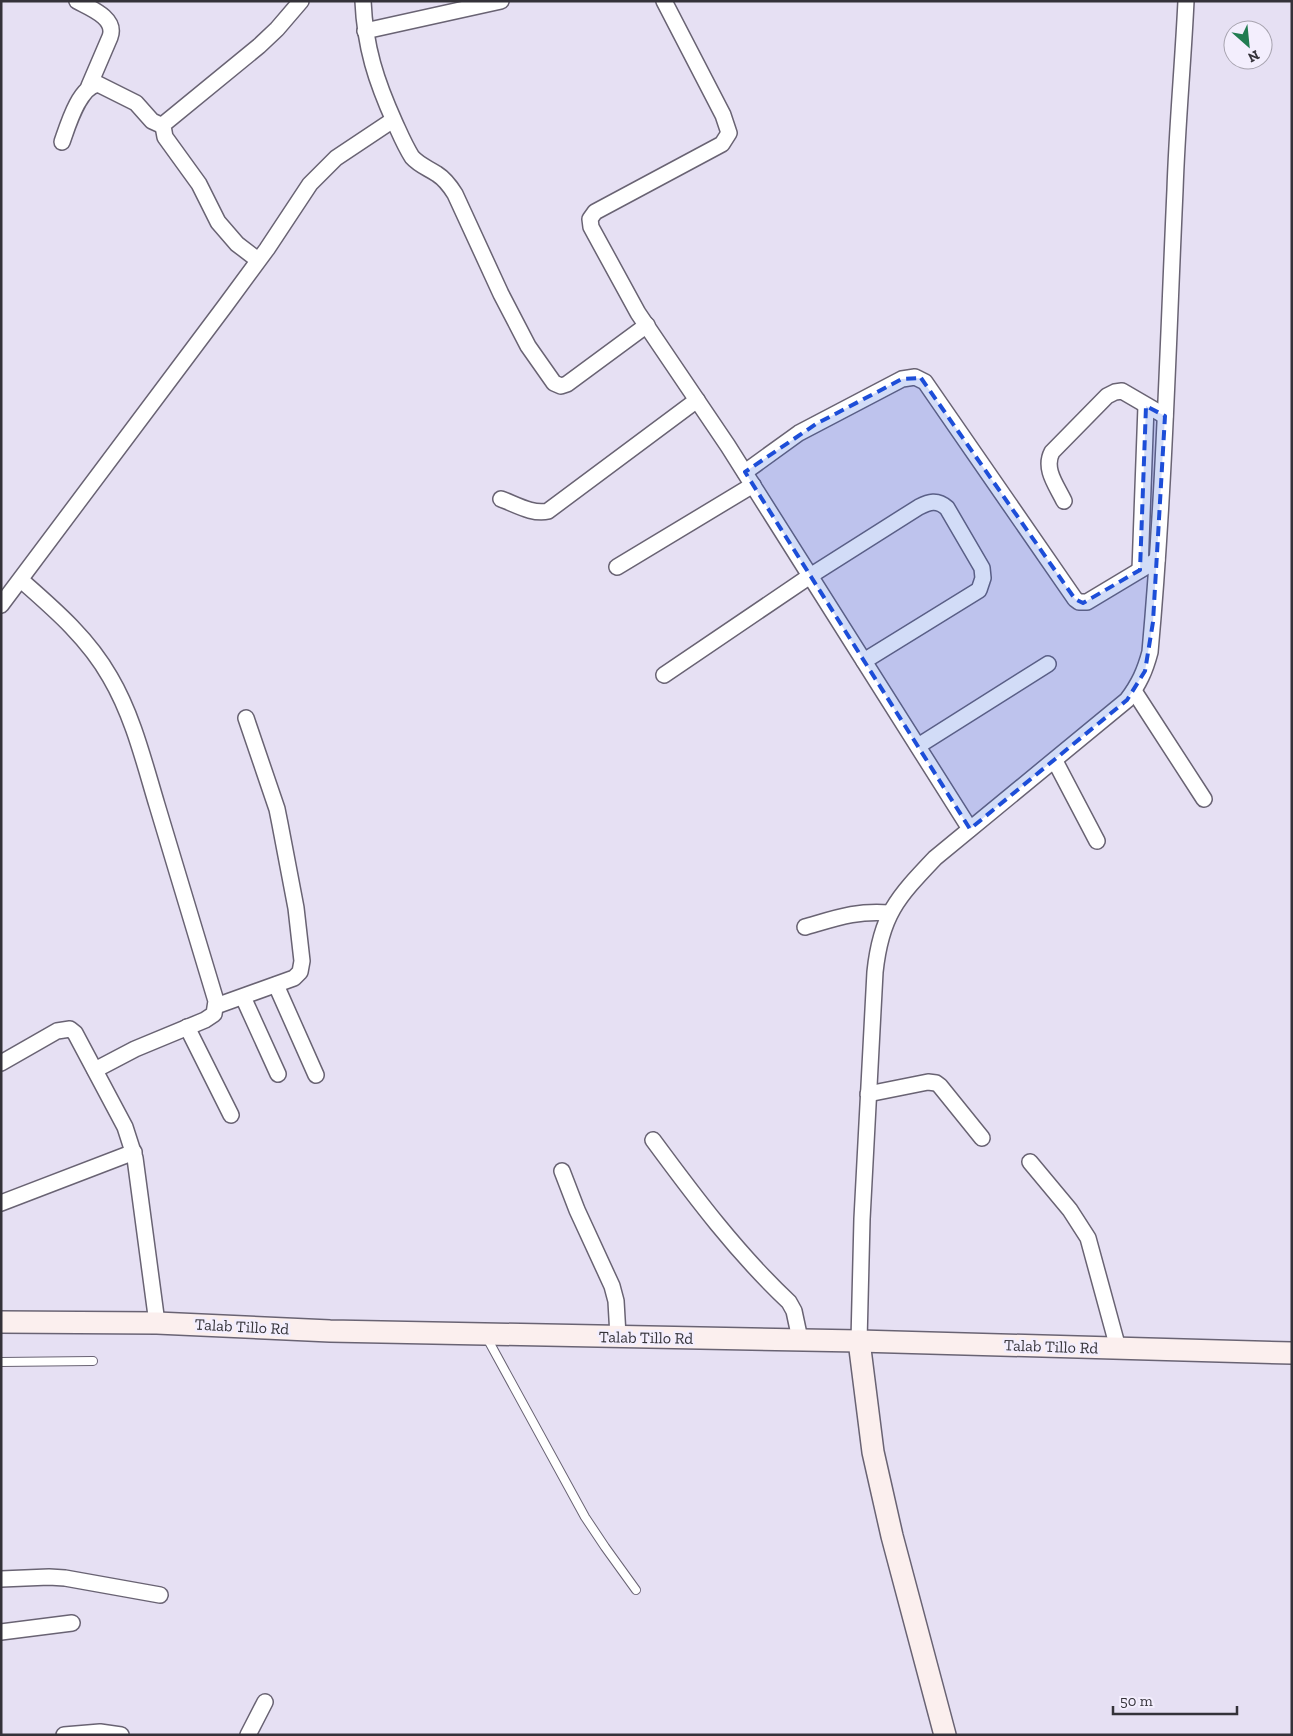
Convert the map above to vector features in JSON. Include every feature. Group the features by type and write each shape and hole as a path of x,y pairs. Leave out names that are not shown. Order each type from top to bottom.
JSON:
{"main road":[{"name":"Talab Tillo Rd","path":"1,1322 157,1323 330,1331 859,1341 1292,1353"},
{"path":"859,1341 873,1452 945,1735"}],"street":[{"path":"62,142 73,113 83,93 89,86 112,33 105,18 77,1"},
{"path":"163,126 259,46 277,29 301,1"},
{"path":"363,1 365,31 374,71 394,120 412,157 418,163 438,174 448,183 455,194 501,294 537,360 554,384 561,386 568,384 647,325"},
{"path":"365,31 501,1"},
{"path":"664,1 723,115 728,133 722,144 595,212 590,219 591,227 647,325 745,472 970,829"},
{"path":"804,927 848,915 881,912 935,858 1127,700 1145,671 1150,652 1147,566 1154,410 1170,318 1175,189 1186,1"},
{"path":"89,86 98,84 129,99 140,107 152,121 163,126"},
{"path":"1,605 322,171 336,158 394,120"},
{"path":"163,126 165,137 200,184 218,222 237,244 258,260"},
{"path":"745,472 785,443 816,424 902,379 915,376 925,382 1074,599 1079,602 1087,602 1147,566"},
{"path":"1064,501 1050,472 1048,463 1052,452 1111,393 1122,391 1154,410"},
{"path":"501,499 539,512 552,509 697,400"},
{"path":"1152,482 1154,410"},
{"path":"618,567 753,485"},
{"path":"664,675 810,576 927,503 941,503 947,508 982,568 983,578 979,590 864,661"},
{"path":"21,580 71,625 96,655 110,676 122,701 152,787 216,1006 211,1017 135,1049 95,1070"},
{"path":"918,746 1048,664"},
{"path":"1134,691 1204,799"},
{"path":"216,1006 276,985 298,975 302,967 296,908 277,809 246,718"},
{"path":"1055,760 1098,841"},
{"path":"859,1341 868,1094 875,972 881,912"},
{"path":"276,985 316,1075"},
{"path":"243,996 278,1074"},
{"path":"187,1028 231,1115"},
{"path":"1,1063 57,1031 70,1029 75,1033 125,1127 134,1152 157,1323"},
{"path":"868,1094 928,1082 936,1083 945,1091 982,1138"},
{"path":"653,1140 736,1247 789,1302 794,1311 800,1340"},
{"path":"1,1203 134,1152"},
{"path":"1030,1162 1070,1210 1088,1238 1118,1348"},
{"path":"562,1171 577,1210 612,1286 616,1300 618,1336"},
{"path":"1,1579 65,1578 160,1595"},
{"path":"1,1632 72,1623"},
{"path":"248,1735 265,1702"},
{"path":"64,1735 100,1732 121,1735"}],"lane":[{"path":"485,1334 585,1517 636,1590"},
{"path":"1,1362 93,1361"}],"highlighted area":[{"path":"921,378 1075,599 1083,603 1140,570 1146,406 1165,416 1153,622 1145,671 1127,700 970,829 745,472 816,424 902,379"}]}
